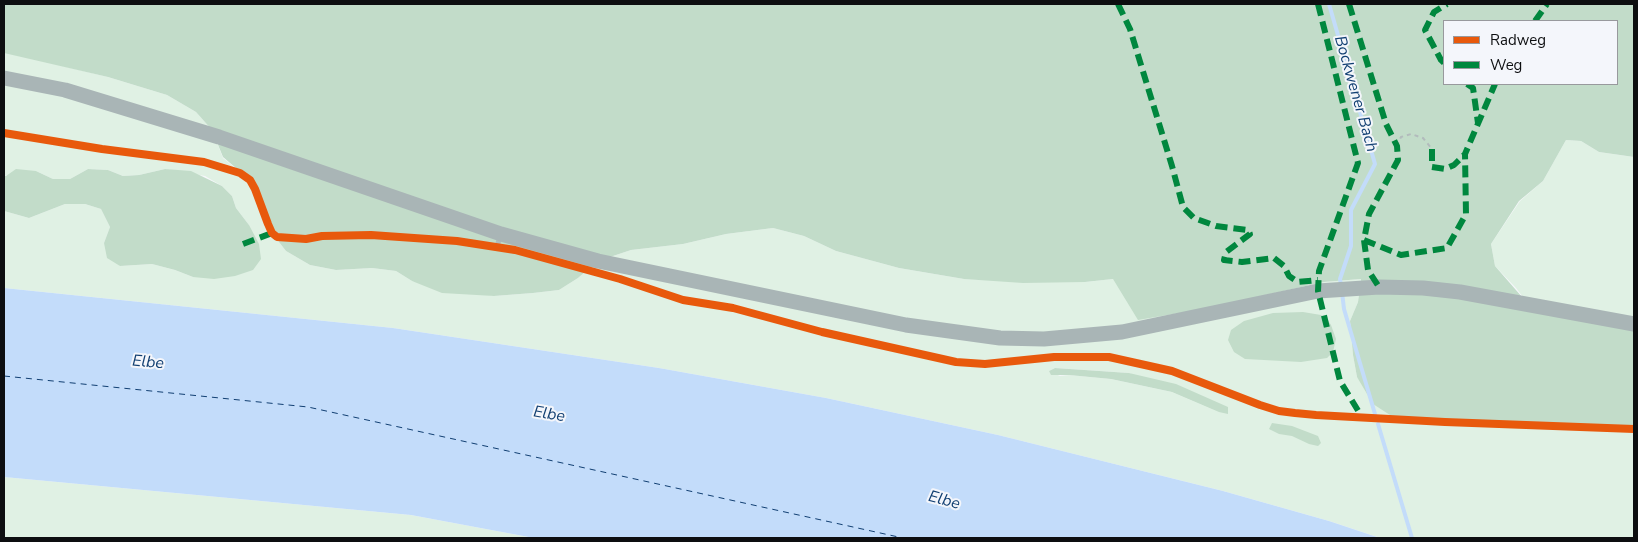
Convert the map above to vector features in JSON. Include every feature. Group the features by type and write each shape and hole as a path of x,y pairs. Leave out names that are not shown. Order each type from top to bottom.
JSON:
{"main road":[{"path":"4,78 65,90 219,137 499,241 906,325 1000,338 1044,339 1122,332 1332,290 1379,286 1460,292 1634,324"}],"path":[{"path":"1397,146 1401,138 1411,134 1423,138 1432,149"}],"green space":[{"path":"4,4 1634,4 1634,157 1599,152 1581,141 1566,140 1543,181 1519,201 1491,244 1495,266 1529,305 1634,324 1634,429 1410,420 1390,415 1373,404 1357,377 1350,321 1358,302 1361,279 1324,282 1203,309 1138,320 1113,279 1085,282 1023,283 964,279 899,268 836,251 804,236 773,228 726,234 683,244 631,250 598,261 578,278 559,290 533,293 494,296 442,293 412,281 396,271 372,268 336,270 310,265 286,251 272,233 250,180 223,157 212,130 196,112 167,95 108,77 4,53"},
{"path":"5,52 108,77 167,95 196,112 212,130 223,158 250,180 272,233 286,251 310,265 336,270 372,268 396,271 412,281 494,296 533,293 559,290 578,278 598,261 631,250 683,244 726,234 773,228 804,236 836,251 899,268 964,279 1085,282 1113,279 1203,309 1324,282 1361,279 1358,302 1350,321 1357,377 1410,420 1634,429 1634,538 1380,538 1329,521 1223,491 998,435 826,398 659,368 393,328 4,288 4,211 29,218 65,204 85,204 101,209 110,227 104,243 120,266 152,264 193,277 249,225 236,208 232,196 222,186 205,176 165,169 139,175 123,176 108,170 88,169 70,179 53,179 36,171 4,176","holes":["1055,368 1129,373 1219,412 1172,392 1111,379 1069,375 1060,376 1049,371"]},
{"path":"1566,140 1581,141 1599,152 1634,157 1634,324 1529,305 1495,266 1491,244 1520,201 1543,181"},
{"path":"16,169 36,171 53,179 70,179 88,169 108,170 123,176 139,175 165,169 191,171 222,186 232,196 236,208 249,225 259,244 261,259 253,270 235,276 214,279 193,277 152,264 120,266 107,258 104,243 110,227 101,209 85,204 65,204 29,218 4,211 4,176"},
{"path":"1303,312 1321,315 1331,325 1336,339 1333,352 1327,358 1301,362 1245,359 1234,352 1228,340 1231,330 1244,321 1273,313"},
{"path":"1055,368 1129,373 1176,384 1228,407 1228,414 1172,392 1111,379 1051,375 1049,371"},
{"path":"1272,423 1292,426 1318,436 1321,443 1318,446 1292,436 1279,434 1269,429"},
{"path":"4,477 411,515 534,538 4,538"}],"water":[{"name":"Elbe","path":"4,288 393,328 659,368 826,398 998,435 1223,491 1329,521 1380,538 534,538 411,515 4,477"}],"waterway":[{"name":"Bockwener Bach","path":"1329,4 1375,164 1351,210 1351,246 1340,279 1341,285"},
{"name":"Bockwener Bach","path":"1342,292 1344,309 1375,414"},
{"path":"1378,424 1412,538"}],"ferry route":[{"path":"4,376 308,407 903,538"}],"marked path":[{"path":"1118,4 1130,29 1183,207 1194,218 1216,226 1248,230 1250,234 1226,252 1224,260 1242,262 1274,258 1284,266 1289,276 1298,282 1318,280"},
{"path":"1318,4 1358,163 1319,271 1318,291 1340,381 1362,417"},
{"path":"1349,4 1386,124 1397,146 1398,160 1369,214 1364,240 1368,270 1379,287"},
{"path":"1443,62 1425,30 1434,12 1447,4"},
{"path":"1536,20 1547,4"},
{"path":"1468,85 1473,88 1478,123"},
{"path":"1364,240 1401,255 1447,248 1466,214 1465,154 1495,85"},
{"path":"1432,149 1432,167 1445,169 1454,165 1465,154"},
{"path":"243,244 272,233"}],"cycle path":[{"path":"4,133 102,149 204,162 240,173 250,180 272,233 277,237 306,239 322,236 371,235 457,241 515,250 620,279 683,300 733,308 822,332 956,362 985,364 1054,357 1109,357 1172,371 1279,411 1316,415 1445,422 1634,429"}]}
